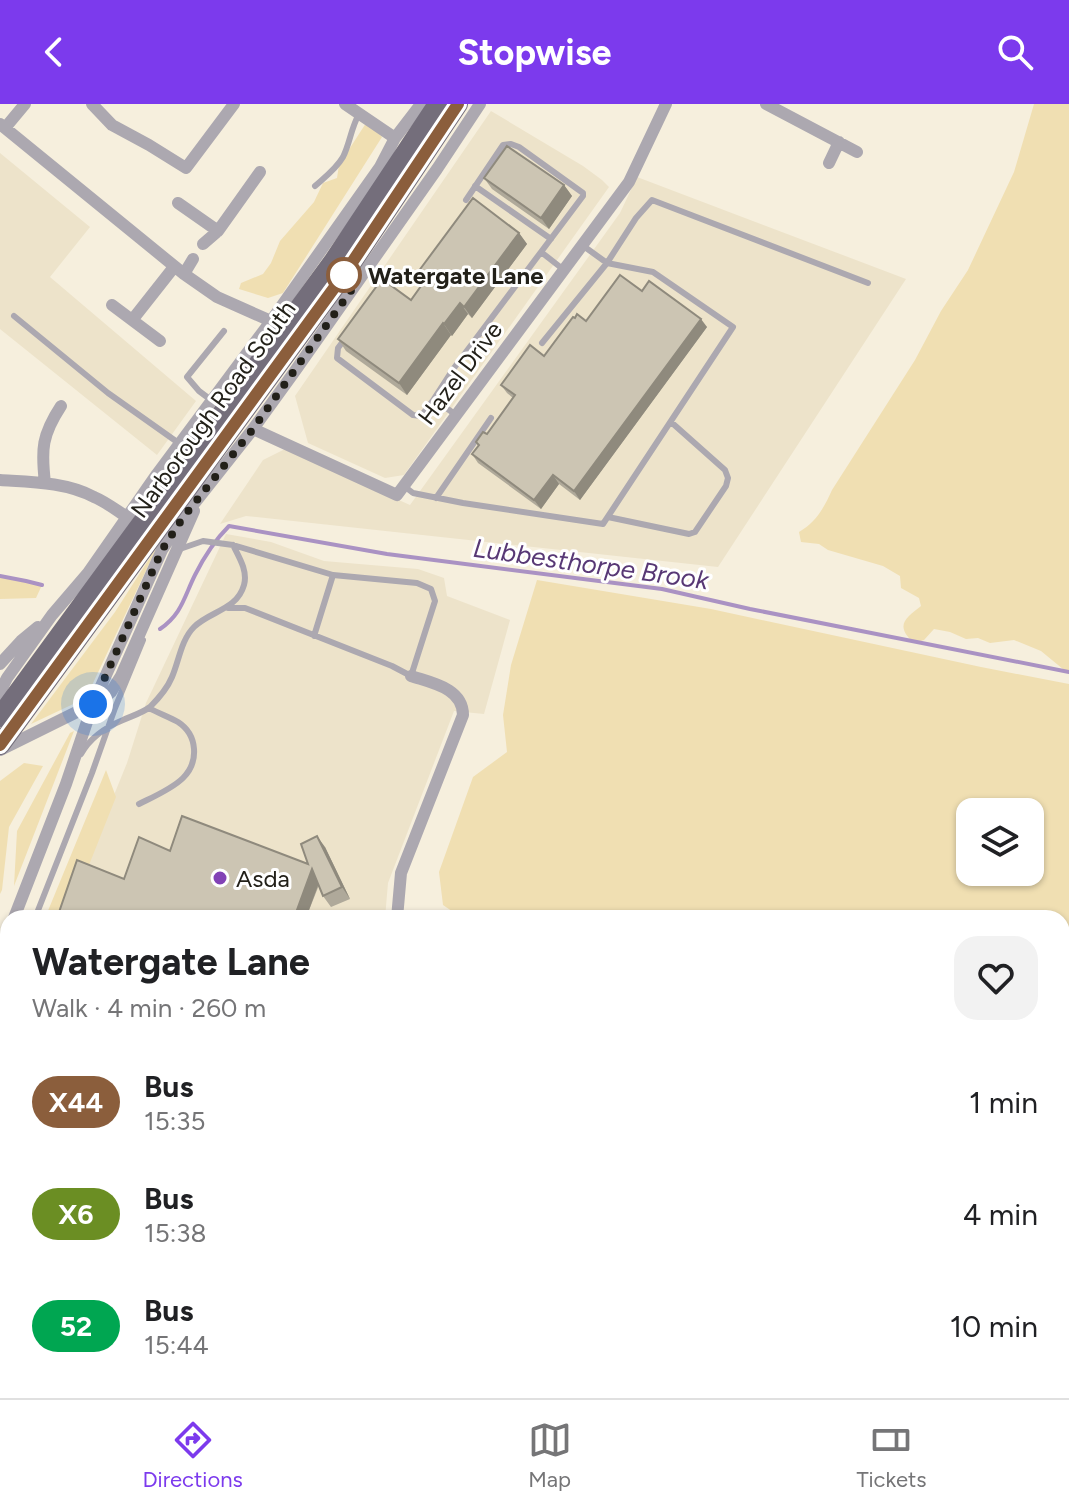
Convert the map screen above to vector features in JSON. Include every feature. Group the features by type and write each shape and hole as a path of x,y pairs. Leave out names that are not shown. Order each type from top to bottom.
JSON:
{"main road":[{"name":"Narborough Road South","path":"1,715 333,262 438,104"},
{"name":"Narborough Road South","path":"1,746 345,273 458,104"}],"street":[{"path":"25,104 2,126 179,270 217,297 271,321"},
{"path":"92,104 112,125 186,168 234,104"},
{"path":"345,104 395,138"},
{"name":"Narborough Road South","path":"1,746 4,724 1,690 7,678 52,615 88,573 271,321 421,104"},
{"name":"Narborough Road South","path":"17,910 93,704 162,550 182,519 253,429 480,104"},
{"name":"Hazel Drive","path":"404,486 629,182 666,104"},
{"path":"766,104 857,152"},
{"path":"829,163 839,142"},
{"path":"203,244 218,231 260,172"},
{"path":"178,203 218,231"},
{"path":"133,319 193,259"},
{"path":"112,305 160,341"},
{"path":"45,483 41,456 50,422 61,406"},
{"path":"253,429 397,495 404,486"},
{"path":"0,480 75,489 94,496 127,517"},
{"name":"Narborough Road South","path":"1,746 93,704 111,692 121,676 198,500"},
{"name":"Narborough Road South","path":"0,664 52,615"},
{"path":"398,910 401,873 463,715 463,705 454,693 411,676"}],"lane":[{"path":"315,186 343,156 359,114"},
{"path":"347,335 338,348 337,358 413,415 421,416 583,193 511,144 503,145 466,200"},
{"path":"475,186 551,239"},
{"path":"542,343 607,263 636,218 652,200 868,283"},
{"path":"404,486 413,493 436,498 603,524 733,327 653,272 607,263 582,245"},
{"path":"541,252 564,270"},
{"path":"370,264 399,283"},
{"path":"373,300 391,277"},
{"path":"14,316 108,393 180,444"},
{"path":"213,401 187,377 224,331"},
{"path":"434,399 456,415"},
{"path":"436,498 491,418"},
{"path":"608,517 689,534 695,532 726,486 728,478 725,470 671,422"},
{"path":"66,784 92,740 108,727 149,708 162,695 193,628 210,615 228,608 245,608 411,676 435,601 431,589 413,582 333,575 233,545 203,541 177,550"},
{"path":"228,608 240,594 245,576 233,545"},
{"path":"314,636 333,575"},
{"path":"38,910 147,631 150,610"},
{"path":"139,804 182,780 191,769 195,754 193,741 180,723 149,708"}],"shaded area":[{"path":"1034,104 1069,104 1069,674 1041,651 1014,640 990,643 934,629 924,640 914,643 903,627 907,618 921,606 919,598 901,588 900,576 883,566 828,550 819,544 801,542 799,532 823,509 968,270 1014,172"},
{"path":"491,111 583,166 609,187 404,475 385,478 308,443 295,396"},
{"path":"368,120 382,137 283,293 268,298 239,289 241,283 263,274 280,241 314,202 323,183 337,178 339,165"},
{"path":"0,153 90,227 50,277 196,401 157,455 0,329"},
{"path":"637,177 906,279 718,567 246,516 220,524 263,460 285,449 410,505 620,213"},
{"path":"226,534 271,542 324,561 418,569 444,578 447,596 510,620 484,714 454,711 388,883 386,910 67,910 127,763 146,703"},
{"path":"158,545 86,698 31,724 115,612"},
{"path":"0,576 42,585 36,598 0,599"},
{"path":"537,580 711,609 1069,684 1069,910 450,910 443,905 439,872 473,777 507,752 503,715 511,665"},
{"path":"74,731 14,886 17,831 70,733"},
{"path":"24,763 43,766 9,827 0,894 0,781"},
{"path":"106,770 116,797 71,910 48,910"}],"building":[{"path":"507,146 564,185 541,218 484,178"},
{"path":"473,198 519,233 464,307 460,303 399,383 338,339 382,279 411,300 426,279 418,272"},
{"path":"620,275 642,291 649,281 701,319 574,491 553,475 534,500 472,454 479,445 476,442 483,432 487,434 515,395 501,385 530,345 544,356 573,317 577,314 586,321"},
{"name":"Asda","path":"182,816 308,864 301,844 317,836 342,887 323,896 312,869 297,910 60,910 77,860 124,879 139,837 170,851"}],"waterway":[{"name":"Lubbesthorpe Brook","path":"160,629 178,611 202,562 229,526 387,554 662,589 1069,672"},
{"name":"Lubbesthorpe Brook","path":"0,576 42,585"}],"bus line":[{"name":"X44","path":"0,745 345,273 458,104"}],"place":[{"name":"Watergate Lane","path":"344,275"},
{"name":"Asda","path":"220,878"}],"route":[{"path":"93,704 162,550 355,285 344,275"}]}
